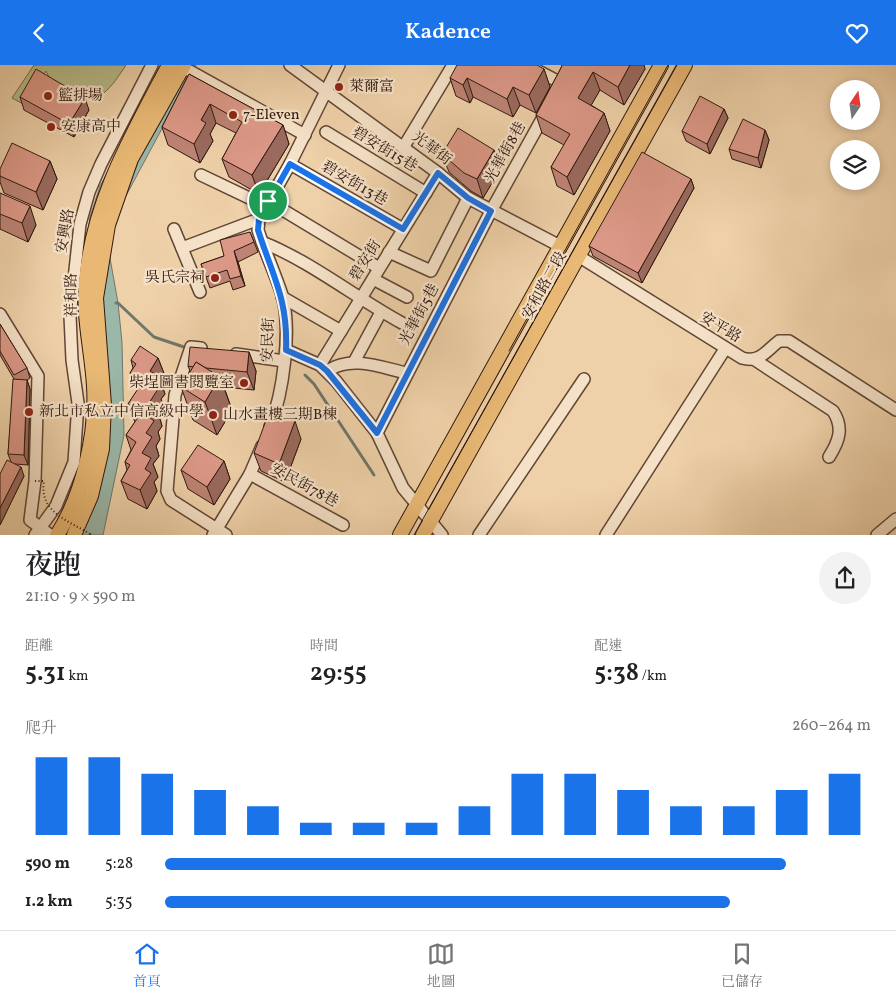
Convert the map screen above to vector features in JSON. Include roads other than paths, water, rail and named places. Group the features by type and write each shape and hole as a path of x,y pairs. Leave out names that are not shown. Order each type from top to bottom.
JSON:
{"main road":[{"name":"祥和路","path":"57,535 84,474 95,411 86,285 96,221 122,152 178,65"},
{"name":"祥和路","path":"74,535 91,496 102,449 104,405 96,298 108,225 132,159 178,65"},
{"name":"安和路二段","path":"423,535 580,257 685,65"},
{"name":"安和路二段","path":"400,535 657,66"},
{"path":"560,246 580,257"}],"street":[{"name":"安興路","path":"42,533 74,462 78,403 72,360 70,316 80,224 100,164 152,65"},
{"path":"178,65 305,135"},
{"name":"光華街","path":"290,65 438,173 468,198 560,246"},
{"path":"182,248 259,219 290,164 339,65"},
{"path":"403,148 453,65"},
{"path":"527,65 543,68"},
{"name":"光華街8巷","path":"491,211 561,83 543,68"},
{"name":"碧安街15巷","path":"326,132 426,193"},
{"name":"碧安街13巷","path":"290,164 403,229"},
{"name":"碧安街","path":"324,368 341,331 438,173"},
{"path":"201,175 267,204 379,268"},
{"path":"390,252 431,271 468,198"},
{"name":"光華街5巷","path":"377,433 406,373 491,211"},
{"name":"安民街","path":"219,533 250,473 274,417 285,356 287,326 282,297 258,230 259,219"},
{"path":"174,229 200,293"},
{"path":"262,242 284,251 360,300 402,323"},
{"name":"安平路","path":"580,257 725,349 742,358 755,360 833,411 840,424 840,433 829,457"},
{"path":"373,279 407,297"},
{"path":"282,297 341,331"},
{"path":"354,363 381,312"},
{"path":"0,314 38,376 35,481 30,519 42,533"},
{"path":"755,360 768,353 779,341 789,341 896,410"},
{"path":"210,350 191,347 175,395 167,491 171,500 219,533"},
{"path":"606,535 725,349"},
{"path":"228,353 285,356 324,368 345,362 406,373"},
{"path":"324,368 377,433 403,489 442,535"},
{"path":"479,535 584,379"},
{"name":"安民街78巷","path":"250,473 343,525"},
{"path":"877,535 896,519"}],"waterway":[{"path":"116,303 154,337 187,348"},
{"path":"305,375 314,384 374,475"}],"tram line":[{"path":"509,351 668,65"},
{"path":"414,535 677,65"}],"place":[{"name":"萊爾富","path":"339,87"},
{"name":"籃排場","path":"48,96"},
{"name":"7-Eleven","path":"233,115"},
{"name":"安康高中","path":"51,127"},
{"name":"吳氏宗祠","path":"215,278"},
{"name":"柴埕圖書閱覽室","path":"244,383"},
{"name":"新北市私立中信高級中學","path":"29,412"},
{"name":"山水畫樓三期B棟","path":"213,415"}]}
